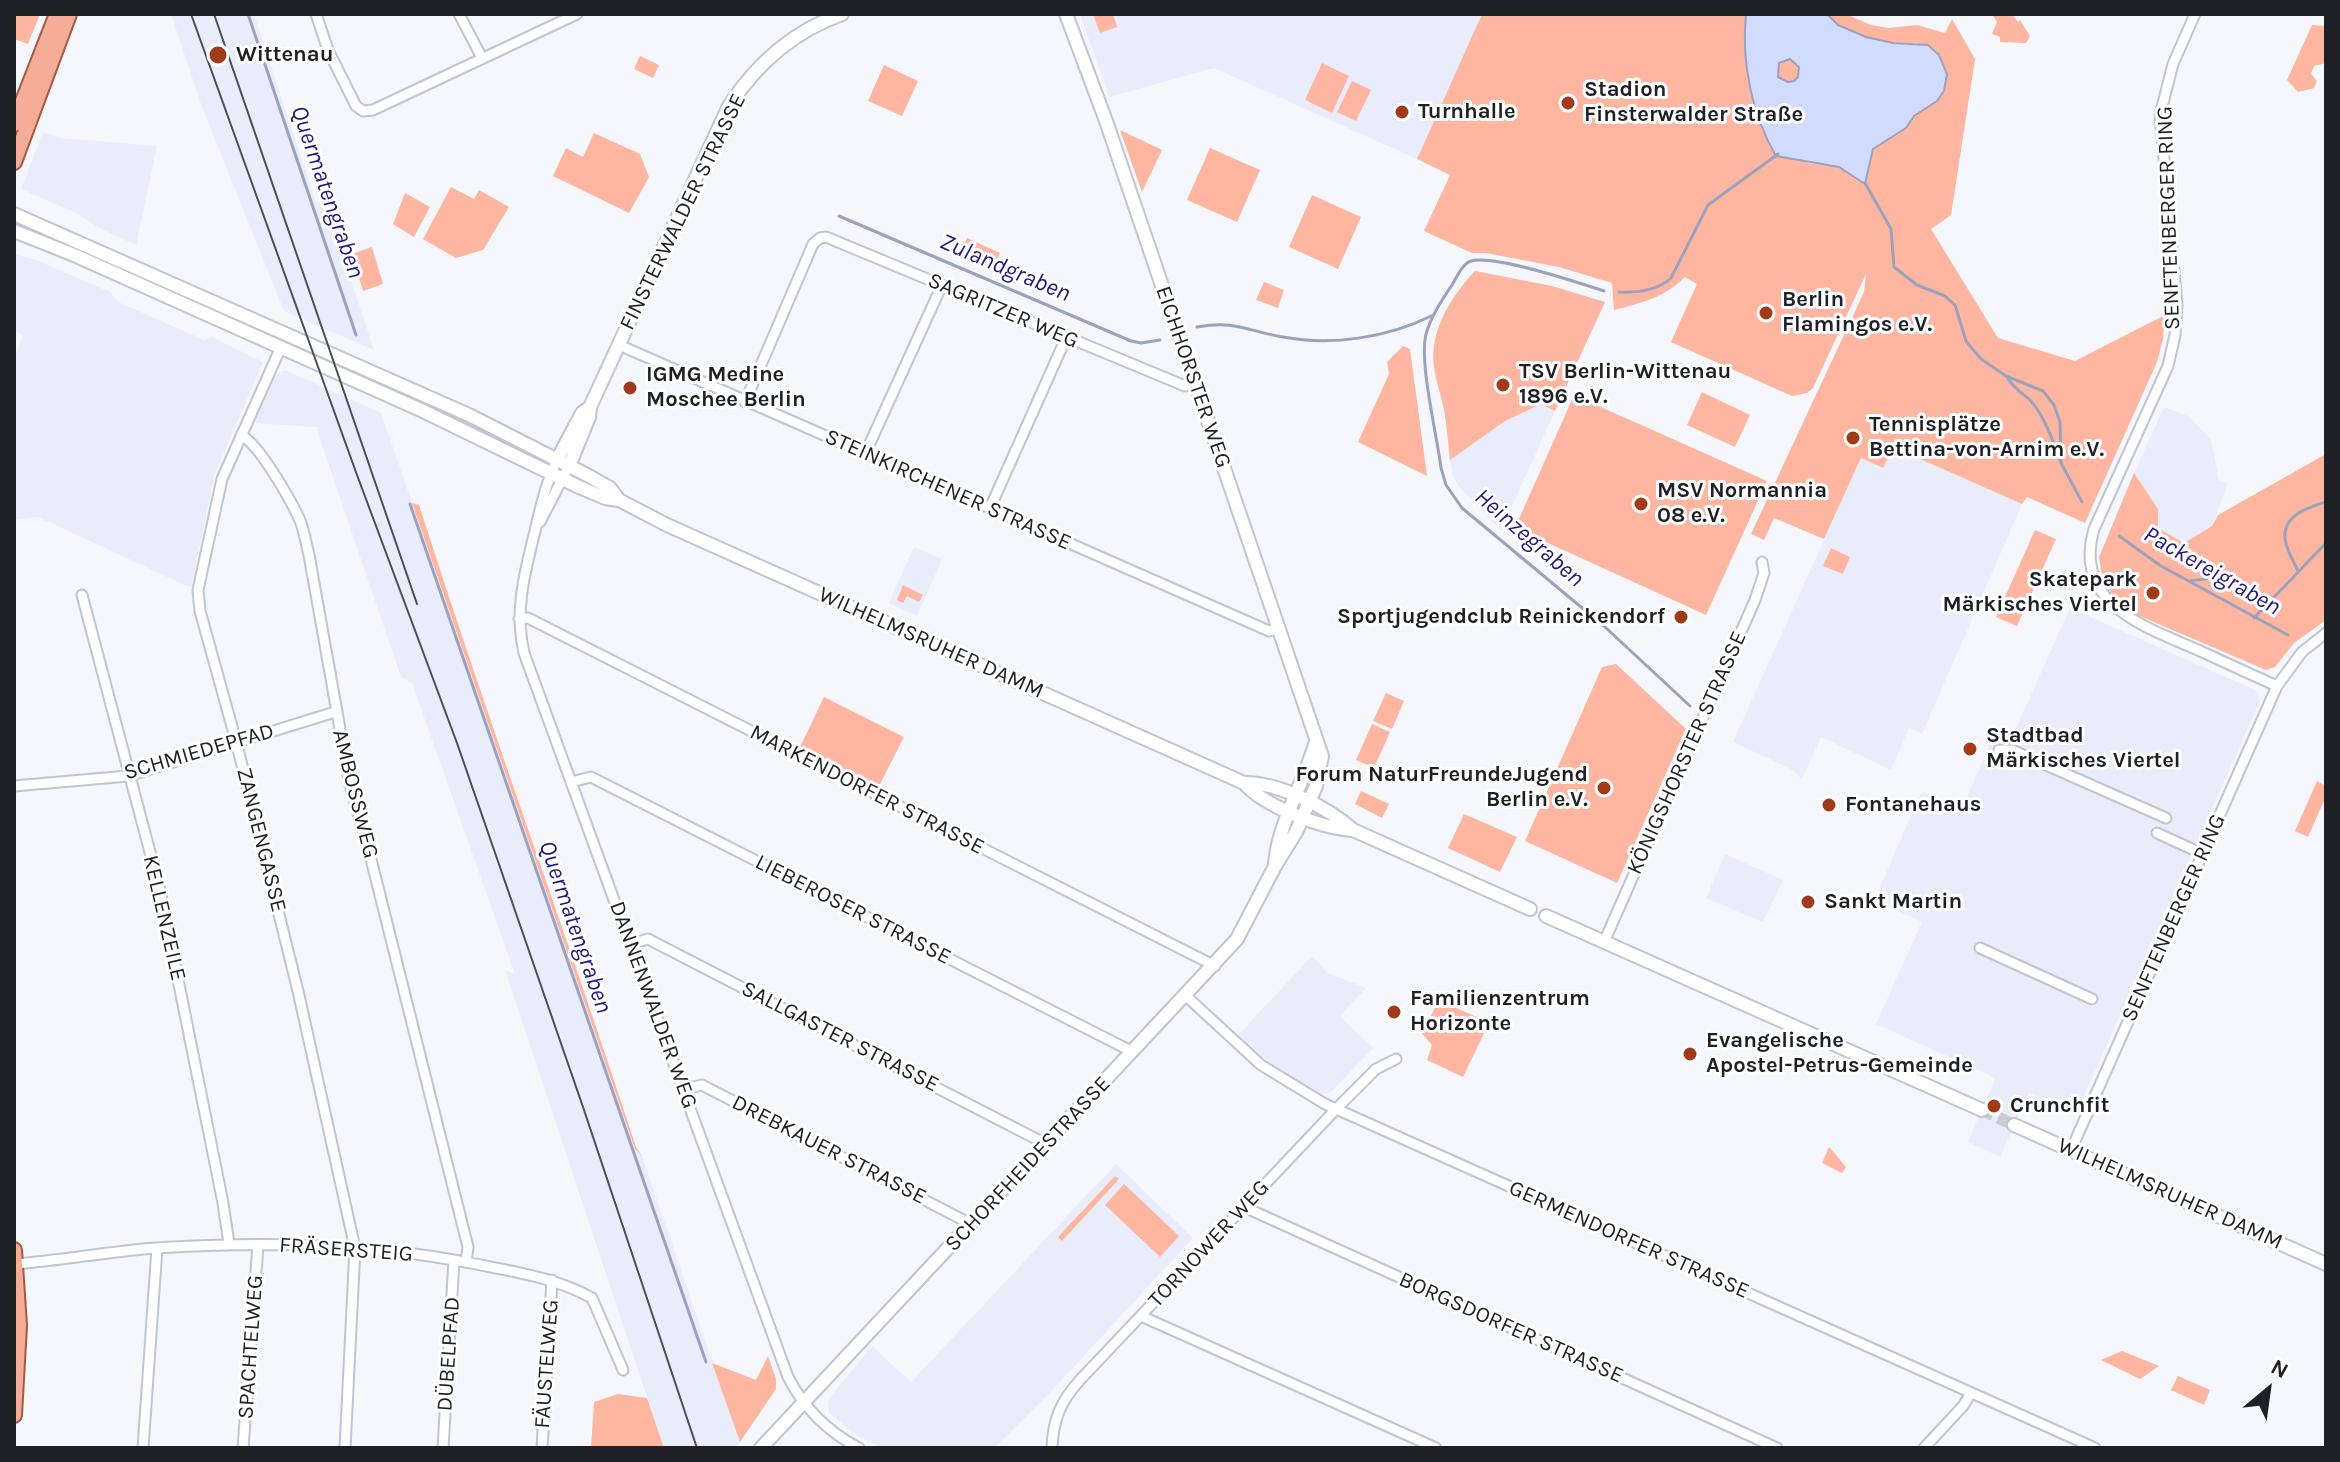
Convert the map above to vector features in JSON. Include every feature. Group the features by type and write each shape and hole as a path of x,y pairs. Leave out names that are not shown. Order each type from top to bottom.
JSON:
{"main road":[{"path":"14,124 57,14"},
{"path":"14,162 69,14"},
{"name":"FINSTERWALDER STRASSE","path":"569,466 589,417 590,407 734,99 776,51 799,34 842,14"},
{"name":"EICHHORSTER WEG","path":"1066,14 1106,121 1322,756 1321,769 1303,816"},
{"name":"WILHELMSRUHER DAMM","path":"14,214 448,405 610,488 619,500"},
{"name":"WILHELMSRUHER DAMM","path":"14,231 462,428 605,498 619,500 667,525 1244,783 1254,794 1290,811 1335,829 1353,830"},
{"path":"107,270 115,257"},
{"path":"209,315 216,301"},
{"name":"FINSTERWALDER STRASSE","path":"557,460 582,413 590,407"},
{"path":"1296,796 1316,741"},
{"name":"WILHELMSRUHER DAMM","path":"1244,783 1257,782 1296,796 1340,818 1353,830 1530,909"},
{"name":"SCHORFHEIDESTRASSE","path":"1275,866 1279,840 1296,796"},
{"name":"SCHORFHEIDESTRASSE","path":"761,1448 1215,966 1237,939 1303,816"},
{"path":"1546,916 1982,1110"},
{"name":"WILHELMSRUHER DAMM","path":"2014,1125 2326,1264"},
{"path":"14,1415 15,1257"}],"street":[{"path":"316,14 334,63 356,106 363,111 373,110 577,14"},
{"path":"459,14 482,58"},
{"name":"SENFTENBERGER RING","path":"2195,14 2173,64 2160,115 2177,304 2175,335 2165,375 2094,529 2091,560 2105,596 2129,620 2277,686"},
{"name":"SAGRITZER WEG","path":"745,402 813,244 826,237 1185,386 1194,383"},
{"path":"865,454 942,285"},
{"path":"990,508 1066,338"},
{"name":"STEINKIRCHENER STRASSE","path":"619,345 1269,631 1278,629"},
{"path":"241,435 281,347"},
{"name":"AMBOSSWEG","path":"241,435 258,450 300,520 355,807 372,863 468,1247 466,1262"},
{"name":"ZANGENGASSE","path":"241,435 222,479 198,590 200,611 298,991 355,1248 345,1448"},
{"name":"DANNENWALDER WEG","path":"557,460 557,476"},
{"name":"DANNENWALDER WEG","path":"569,466 544,490 526,559 519,619 524,653 784,1365 803,1402 824,1425 859,1448"},
{"name":"KÖNIGSHORSTER STRASSE","path":"1604,942 1755,600 1764,573 1762,562"},
{"name":"KELLENZEILE","path":"82,595 160,890 229,1244"},
{"name":"MARKENDORFER STRASSE","path":"519,619 528,618 1215,966"},
{"name":"SENFTENBERGER RING","path":"2071,1150 2277,686 2302,652 2326,633"},
{"name":"SCHMIEDEPFAD","path":"14,786 128,776 335,712"},
{"path":"1999,750 2012,750 2166,818"},
{"name":"LIEBEROSER STRASSE","path":"571,782 591,777 1133,1052"},
{"path":"2157,833 2194,850"},
{"name":"SALLGASTER STRASSE","path":"631,944 648,939 1046,1144"},
{"path":"1980,948 2092,999"},
{"name":"GERMENDORFER STRASSE","path":"1186,996 1261,1065 1336,1110 2095,1448"},
{"name":"TORNOWER WEG","path":"1052,1448 1055,1419 1061,1405 1080,1380 1376,1069 1396,1059"},
{"name":"DREBKAUER STRASSE","path":"684,1089 702,1085 971,1224"},
{"name":"BORGSDORFER STRASSE","path":"1244,1207 1777,1448"},
{"name":"FRÄSERSTEIG","path":"15,1257 229,1244 355,1248 466,1262 552,1280 592,1298 623,1370"},
{"name":"SPACHTELWEG","path":"243,1448 258,1245"},
{"path":"143,1448 157,1248"},
{"name":"DÜBELPFAD","path":"443,1448 454,1260"},
{"name":"FÄUSTELWEG","path":"542,1448 552,1280"},
{"path":"1141,1316 1436,1448"},
{"path":"1924,1448 1971,1393"}],"shaded area":[{"path":"14,14 40,14 28,44 14,39"},
{"path":"171,14 254,14 316,203 324,199 374,350 284,311 202,107"},
{"path":"1080,14 1482,14 1417,159 1214,68 1109,97"},
{"path":"1093,14 1113,14 1117,27 1100,33"},
{"path":"1482,14 1746,14 1745,20 1807,163 1839,167 1865,184 1873,149 1906,128 1914,116 1937,101 1917,43 1880,41 1856,35 1835,23 1827,14 1846,14 1871,25 1889,28 1917,25 1945,33 1952,19 1975,59 1951,215 1931,229 1998,338 2075,361 2165,315 2157,362 2085,523 2027,497 2022,504 1893,447 1883,468 1861,458 1824,539 1774,518 1764,540 1751,534 1864,292 1866,274 1813,388 1807,393 1792,396 1671,342 1697,284 1685,277 1661,294 1614,310 1612,283 1559,267 1472,253 1424,231 1450,175 1417,159"},
{"path":"1992,14 2012,14 2018,22 2020,20 2030,36 2026,43 2000,42 2000,37 1992,34 1997,22"},
{"path":"2312,25 2326,26 2326,63 2314,66 2311,74 2317,81 2314,88 2298,92 2287,80"},
{"path":"640,56 659,65 653,78 634,69"},
{"path":"1784,60 1792,60 1799,71 1792,82 1784,82 1777,75 1777,67"},
{"path":"1322,63 1349,76 1332,113 1305,100"},
{"path":"884,65 918,81 902,116 868,101"},
{"path":"1352,81 1371,90 1356,121 1337,112"},
{"path":"1120,130 1162,150 1142,192"},
{"path":"43,132 61,138 157,146 136,245 78,214 21,189"},
{"path":"594,133 640,154 649,177 629,213 553,176 566,148 583,157"},
{"path":"1210,148 1260,170 1237,222 1187,200"},
{"path":"451,187 474,199 479,190 509,207 483,250 456,258 423,239"},
{"path":"405,193 430,207 414,237 393,224"},
{"path":"1312,195 1361,217 1338,269 1289,247"},
{"path":"967,238 1000,253 993,269 960,254"},
{"path":"372,247 383,284 363,291 352,254"},
{"path":"14,254 36,260 110,292 118,302 204,340 212,337 263,362 215,473 191,588 38,517 14,520 14,360 23,335 14,331"},
{"name":"TSV Berlin-Wittenau 1896 e.V.","path":"1475,271 1552,286 1605,302 1555,411 1541,404 1505,421 1450,460 1433,354 1438,328 1450,303"},
{"path":"1264,282 1284,290 1278,308 1256,300"},
{"path":"251,322 368,374 365,379 249,327"},
{"path":"1403,346 1410,349 1427,476 1358,442 1389,374 1387,362"},
{"path":"285,370 381,413 635,1149 642,1156 740,1442 735,1448 664,1448 505,970 515,974 412,683 401,677 316,427 254,423 276,374"},
{"path":"386,383 540,456 538,461 384,388"},
{"path":"1702,392 1750,415 1735,447 1687,425"},
{"name":"MSV Normannia 08 e.V.","path":"1574,395 1767,481 1706,615 1515,528"},
{"path":"1541,404 1555,411 1501,530 1460,488 1453,477 1450,460 1505,421"},
{"path":"2164,407 2190,417 2211,440 2219,480 2228,484 2212,526 2184,543 2158,528 2134,473"},
{"path":"1893,447 2022,504 1922,734 1909,728 1891,770 1821,737 1802,779 1791,769 1733,742 1861,458 1883,468"},
{"path":"2326,454 2326,620 2294,643 2275,667 2266,670 2135,614 2120,604 2110,592 2102,576 2099,557 2134,473 2158,509 2158,528 2184,543 2212,526 2218,515"},
{"path":"412,503 419,505 636,1147 642,1156 635,1149"},
{"path":"2035,530 2056,539 2017,626 1996,617"},
{"path":"914,547 942,559 917,616 889,603"},
{"path":"1831,548 1850,557 1843,574 1823,566"},
{"path":"903,585 923,595 919,602 907,596 903,603 897,600"},
{"path":"2070,608 2255,690 2260,701 2076,1114 2029,1093 2000,1157 1968,1142 1996,1078 1876,1024 1922,922 1874,900 1922,791 1962,808 1992,740 2008,746"},
{"name":"Forum NaturFreundeJugend Berlin e.V.","path":"1616,664 1686,729 1617,883 1525,841 1602,667"},
{"path":"1386,693 1404,701 1392,729 1373,721"},
{"path":"824,697 904,737 879,786 800,747"},
{"path":"1372,724 1390,732 1374,768 1356,760"},
{"path":"2317,781 2326,786 2326,796 2308,837 2295,831"},
{"path":"1361,791 1389,804 1382,818 1355,804"},
{"path":"1464,814 1517,837 1500,872 1448,848"},
{"path":"1725,854 1783,880 1763,922 1706,898"},
{"path":"1312,956 1328,973 1366,988 1340,1016 1373,1048 1331,1092 1319,1095 1289,1078 1237,1036"},
{"path":"1438,1000 1488,1025 1463,1077 1427,1060 1432,1045 1420,1031 1427,1025"},
{"path":"1829,1147 1846,1167 1842,1173 1822,1163"},
{"path":"1116,1164 1193,1238 995,1448 882,1448 858,1436 829,1413 828,1400 872,1346 911,1382"},
{"path":"1115,1176 1119,1179 1062,1241 1058,1237"},
{"path":"1124,1184 1179,1236 1160,1257 1105,1205"},
{"path":"2122,1351 2159,1366 2140,1379 2101,1360"},
{"path":"768,1356 776,1389 740,1442 712,1363 756,1380"},
{"path":"2178,1376 2210,1390 2204,1405 2171,1390"},
{"path":"618,1394 647,1398 664,1448 591,1448 594,1402"}],"water":[{"path":"1746,14 1827,14 1838,25 1866,37 1893,43 1928,45 1939,55 1947,74 1944,91 1937,101 1914,116 1906,128 1873,149 1865,184 1839,167 1776,156 1760,123 1750,88","holes":["1790,59 1799,67 1798,77 1794,81 1788,82 1778,77 1779,63"]}],"waterway":[{"name":"Quermatengraben","path":"248,14 356,335"},
{"name":"Heinzegraben","path":"1619,292 1647,290 1671,278 1708,205 1778,154"},
{"name":"Packereigraben","path":"1865,183 1891,229 1894,267 1917,285 1945,296 1955,305 1966,341 1981,359 2006,376 2043,391 2054,405 2060,422 2061,463 2082,502"},
{"name":"Zulandgraben","path":"839,216 1131,341 1160,340"},
{"name":"Heinzegraben","path":"1604,291 1537,270 1498,262 1482,260 1465,265 1434,315 1424,347 1441,468 1446,485 1462,508 1605,627 1690,706"},
{"name":"Zulandgraben","path":"1197,327 1232,326 1270,335 1320,341 1377,335 1431,316"},
{"name":"Packereigraben","path":"2007,377 2040,414 2060,460"},
{"path":"2298,571 2287,546 2285,531 2293,517 2326,502"},
{"name":"Quermatengraben","path":"410,504 706,1362"},
{"name":"Packereigraben","path":"2119,536 2161,566 2288,635"},
{"path":"2254,618 2326,543"},
{"path":"2189,581 2227,576 2252,599 2267,605"}],"tunnel":[{"path":"1982,1110 2014,1125"}],"tram line":[{"path":"191,14 457,743 697,1448"},
{"path":"214,14 417,604"}],"place":[{"name":"Wittenau","path":"218,55"},
{"name":"Stadion Finsterwalder Straße","path":"1568,103"},
{"name":"Turnhalle","path":"1402,112"},
{"name":"Berlin Flamingos e.V.","path":"1766,313"},
{"name":"TSV Berlin-Wittenau 1896 e.V.","path":"1503,385"},
{"name":"IGMG Medine Moschee Berlin","path":"630,388"},
{"name":"Tennisplätze Bettina-von-Arnim e.V.","path":"1853,438"},
{"name":"MSV Normannia 08 e.V.","path":"1641,504"},
{"name":"Skatepark Märkisches Viertel","path":"2153,593"},
{"name":"Sportjugendclub Reinickendorf","path":"1681,617"},
{"name":"Stadtbad Märkisches Viertel","path":"1970,749"},
{"name":"Forum NaturFreundeJugend Berlin e.V.","path":"1604,788"},
{"name":"Fontanehaus","path":"1829,805"},
{"name":"Sankt Martin","path":"1808,902"},
{"name":"Familienzentrum Horizonte","path":"1394,1012"},
{"name":"Evangelische Apostel-Petrus-Gemeinde","path":"1690,1054"},
{"name":"Crunchfit","path":"1994,1106"}]}
